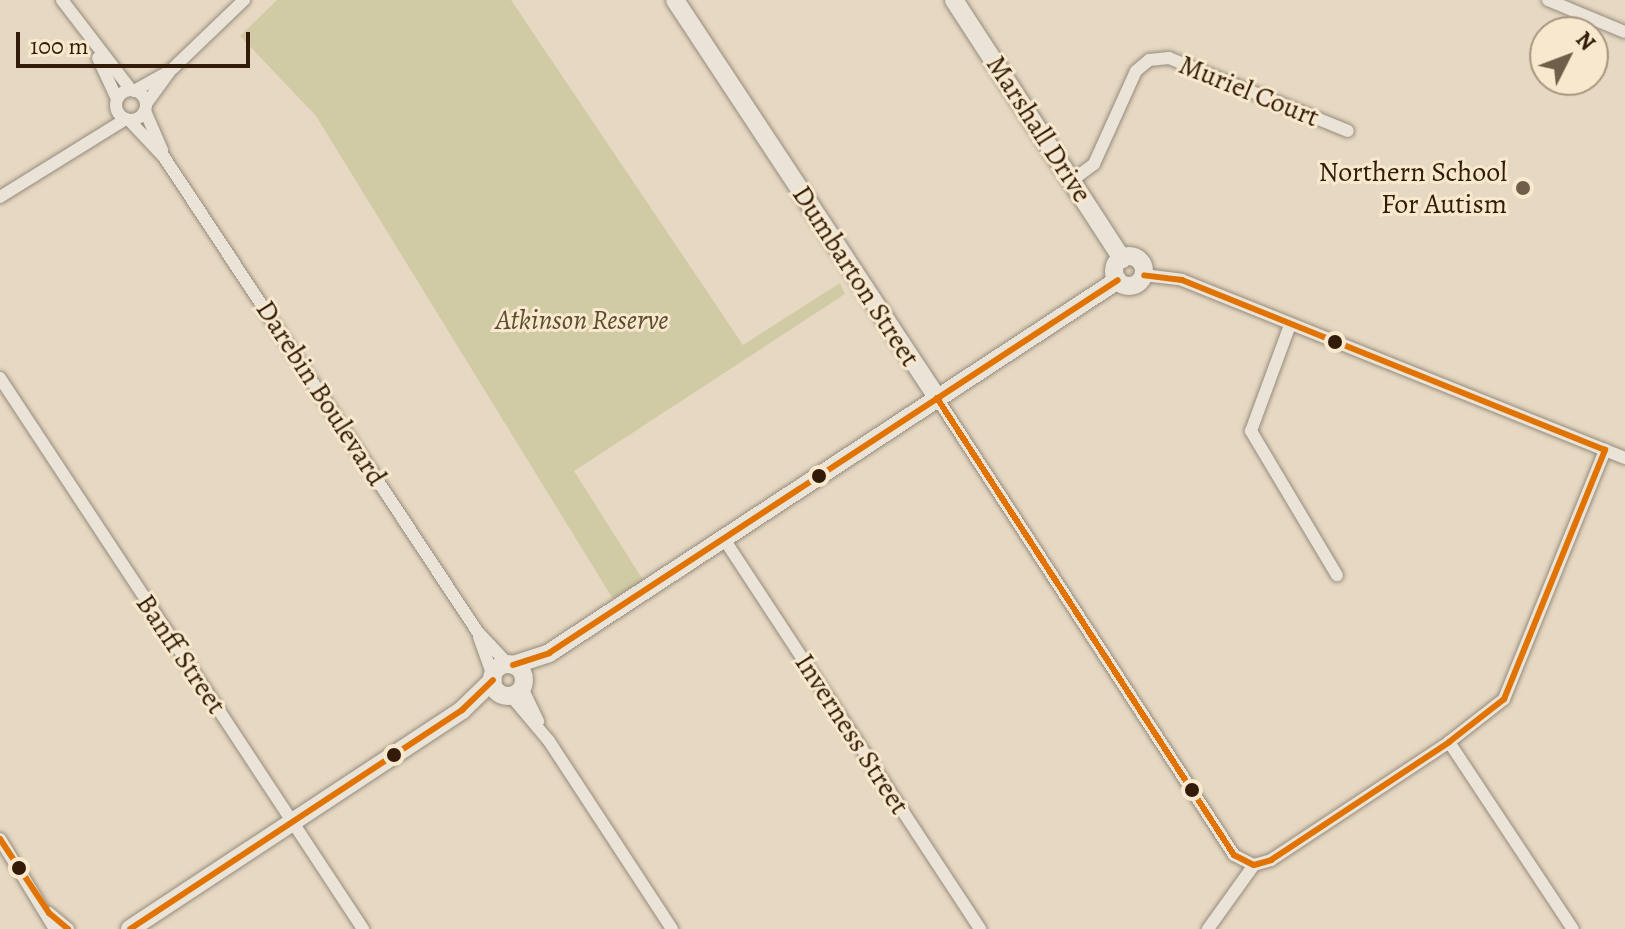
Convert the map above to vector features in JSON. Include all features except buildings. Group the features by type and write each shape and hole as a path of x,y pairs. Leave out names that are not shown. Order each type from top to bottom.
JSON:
{"street":[{"path":"62,0 92,45 146,107"},
{"path":"0,197 95,134 128,120 146,107 169,72 244,0"},
{"name":"Dumbarton Street","path":"675,0 1234,855 1254,865"},
{"name":"Marshall Drive","path":"954,0 1074,179 1122,259"},
{"path":"1548,0 1625,32"},
{"path":"92,45 117,103"},
{"name":"Muriel Court","path":"1074,179 1094,164 1136,71 1149,60 1169,58 1348,131"},
{"path":"95,134 117,103 133,90 169,72"},
{"name":"Darebin Boulevard","path":"117,103 128,120 164,157 672,929"},
{"name":"Darebin Boulevard","path":"146,107 164,157"},
{"path":"1118,280 1115,270 1122,259 1137,258 1144,275"},
{"path":"1118,280 1132,285 1144,275 1182,280 1625,458"},
{"path":"130,929 1118,280"},
{"path":"1290,325 1251,431 1337,575"},
{"name":"Banff Street","path":"0,378 363,929"},
{"path":"1208,929 1254,865 1271,860 1449,742 1504,699 1605,450"},
{"name":"Inverness Street","path":"724,539 980,929"},
{"name":"Darebin Boulevard","path":"477,631 508,680"},
{"path":"1449,742 1573,929"},
{"path":"0,839 49,913 55,929"},
{"path":"49,913 68,929"}],"green space":[{"name":"Atkinson Reserve","path":"277,0 511,0 743,345 840,283 845,294 574,471 643,580 613,599 316,116 240,36"}],"transit line":[{"path":"937,398 1234,855 1254,865 1271,860 1449,742 1504,699 1605,450 1182,280 1144,275"},
{"path":"513,665 549,653 1118,280"},
{"path":"130,929 462,710 493,680"},
{"path":"0,839 49,913 68,929"}],"place":[{"name":"Northern School For Autism","path":"1523,188"}]}
